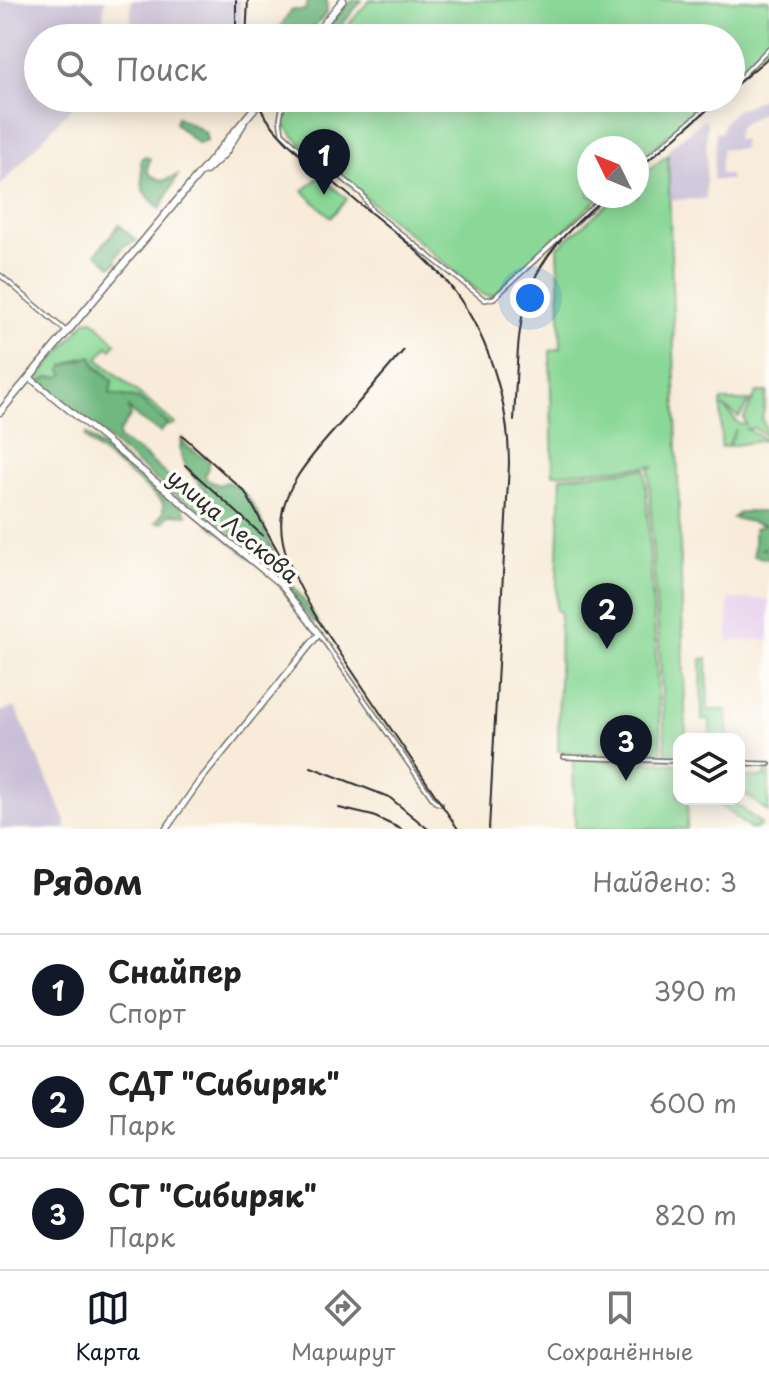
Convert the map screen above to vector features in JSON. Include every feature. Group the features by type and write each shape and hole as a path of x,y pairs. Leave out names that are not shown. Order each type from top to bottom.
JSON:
{"main road":[{"path":"323,24 343,0"},
{"path":"0,412 200,176 225,153 250,112"},
{"name":"улица Лескова","path":"29,377 281,585 319,634"},
{"path":"166,829 199,782 319,634"}],"street":[{"path":"745,75 769,48"},
{"path":"281,112 279,125 285,138 322,170 338,174 364,196 372,211 485,300 494,298 591,208"},
{"path":"649,157 702,112"},
{"path":"0,275 67,332"},
{"name":"улица Лескова","path":"319,634 435,802 441,804"},
{"path":"564,757 673,761"},
{"path":"745,763 769,764"}],"shaded area":[{"path":"0,0 105,0 102,24 24,24 24,112 67,112 0,186"},
{"path":"131,0 241,0 242,24 131,24"},
{"path":"769,96 769,108 738,127 736,139 743,140 743,149 722,149 720,174 730,175 730,180 713,180 716,132 721,133 724,123 734,112 745,112 745,106"},
{"path":"707,120 706,199 669,200 668,149"},
{"path":"728,599 769,599 769,640 728,641"},
{"path":"15,707 66,821 66,829 0,829 0,712"}],"green space":[{"path":"309,0 327,0 327,12 316,24 282,24 291,10 305,10"},
{"path":"352,0 362,0 343,24 330,24"},
{"path":"370,0 769,0 769,43 745,65 745,24 349,24"},
{"path":"285,112 693,112 649,152 649,136 577,136 577,208 588,208 493,296 483,295 303,146 283,124"},
{"path":"177,117 205,132 207,141 198,144 175,123"},
{"path":"668,155 686,733 673,733 673,758 666,758 650,505 649,469 654,466 553,474 550,351 561,348 558,247 603,208 649,208 649,170"},
{"path":"145,156 150,159 147,169 150,175 163,181 178,175 160,209 143,191 141,159"},
{"path":"320,176 347,199 331,217 303,191"},
{"path":"119,225 137,241 124,246 116,258 117,263 111,266 96,253"},
{"path":"93,320 116,343 111,349 108,346 98,359 175,424 168,426 131,397 110,394 112,380 83,357 64,366 65,374 61,377 48,377 41,383 39,377 86,321"},
{"path":"92,356 96,368 112,380 110,394 139,399 168,424 160,432 138,418 128,407 131,416 119,432 119,440 143,454 175,483 200,498 206,491 183,460 182,438 185,445 210,462 205,475 207,480 219,485 227,482 247,497 280,565 319,624 313,622 281,584 41,383 48,377 61,377 65,374 61,371 64,366"},
{"path":"757,392 767,392 762,419 769,438 754,428 746,429 766,440 729,446 736,429 728,446 721,447 721,401 750,401 739,417 723,406 739,424 746,425 744,418"},
{"path":"86,434 105,449 115,452 178,503 187,515 170,514 162,523 156,522 163,512 163,503 94,447 85,438"},
{"path":"645,469 662,759 558,751 560,612 556,610 561,477"},
{"path":"740,512 769,512 769,545 762,549 769,550 769,559 754,556 754,529 764,525 733,518"},
{"path":"707,658 708,710 727,710 728,733 710,733 710,720 702,720 701,659"},
{"path":"573,759 673,764 673,805 688,805 687,829 575,829"},
{"path":"765,767 769,767 768,812 745,794 745,777 765,777"},
{"path":"720,805 737,805 761,824 756,829 750,829"}],"railway":[{"path":"236,0 236,24"},
{"path":"247,24 248,0"},
{"path":"745,77 769,57"},
{"path":"263,112 289,144 407,243 447,282 474,322 493,368 505,416 509,464 489,829"},
{"path":"649,160 705,112"},
{"path":"514,421 521,321 528,295 554,248 593,208"},
{"path":"404,350 298,475 287,496 282,517 282,538 300,588 318,620 458,829"},
{"path":"182,435 245,492 280,555"},
{"path":"185,465 263,536"},
{"path":"311,767 389,797 428,829"},
{"path":"339,808 373,816 401,829"}],"place":[{"name":"Снайпер","path":"324,195"},
{"name":"СДТ \"Сибиряк\"","path":"607,649"},
{"name":"СТ \"Сибиряк\"","path":"626,781"}]}
